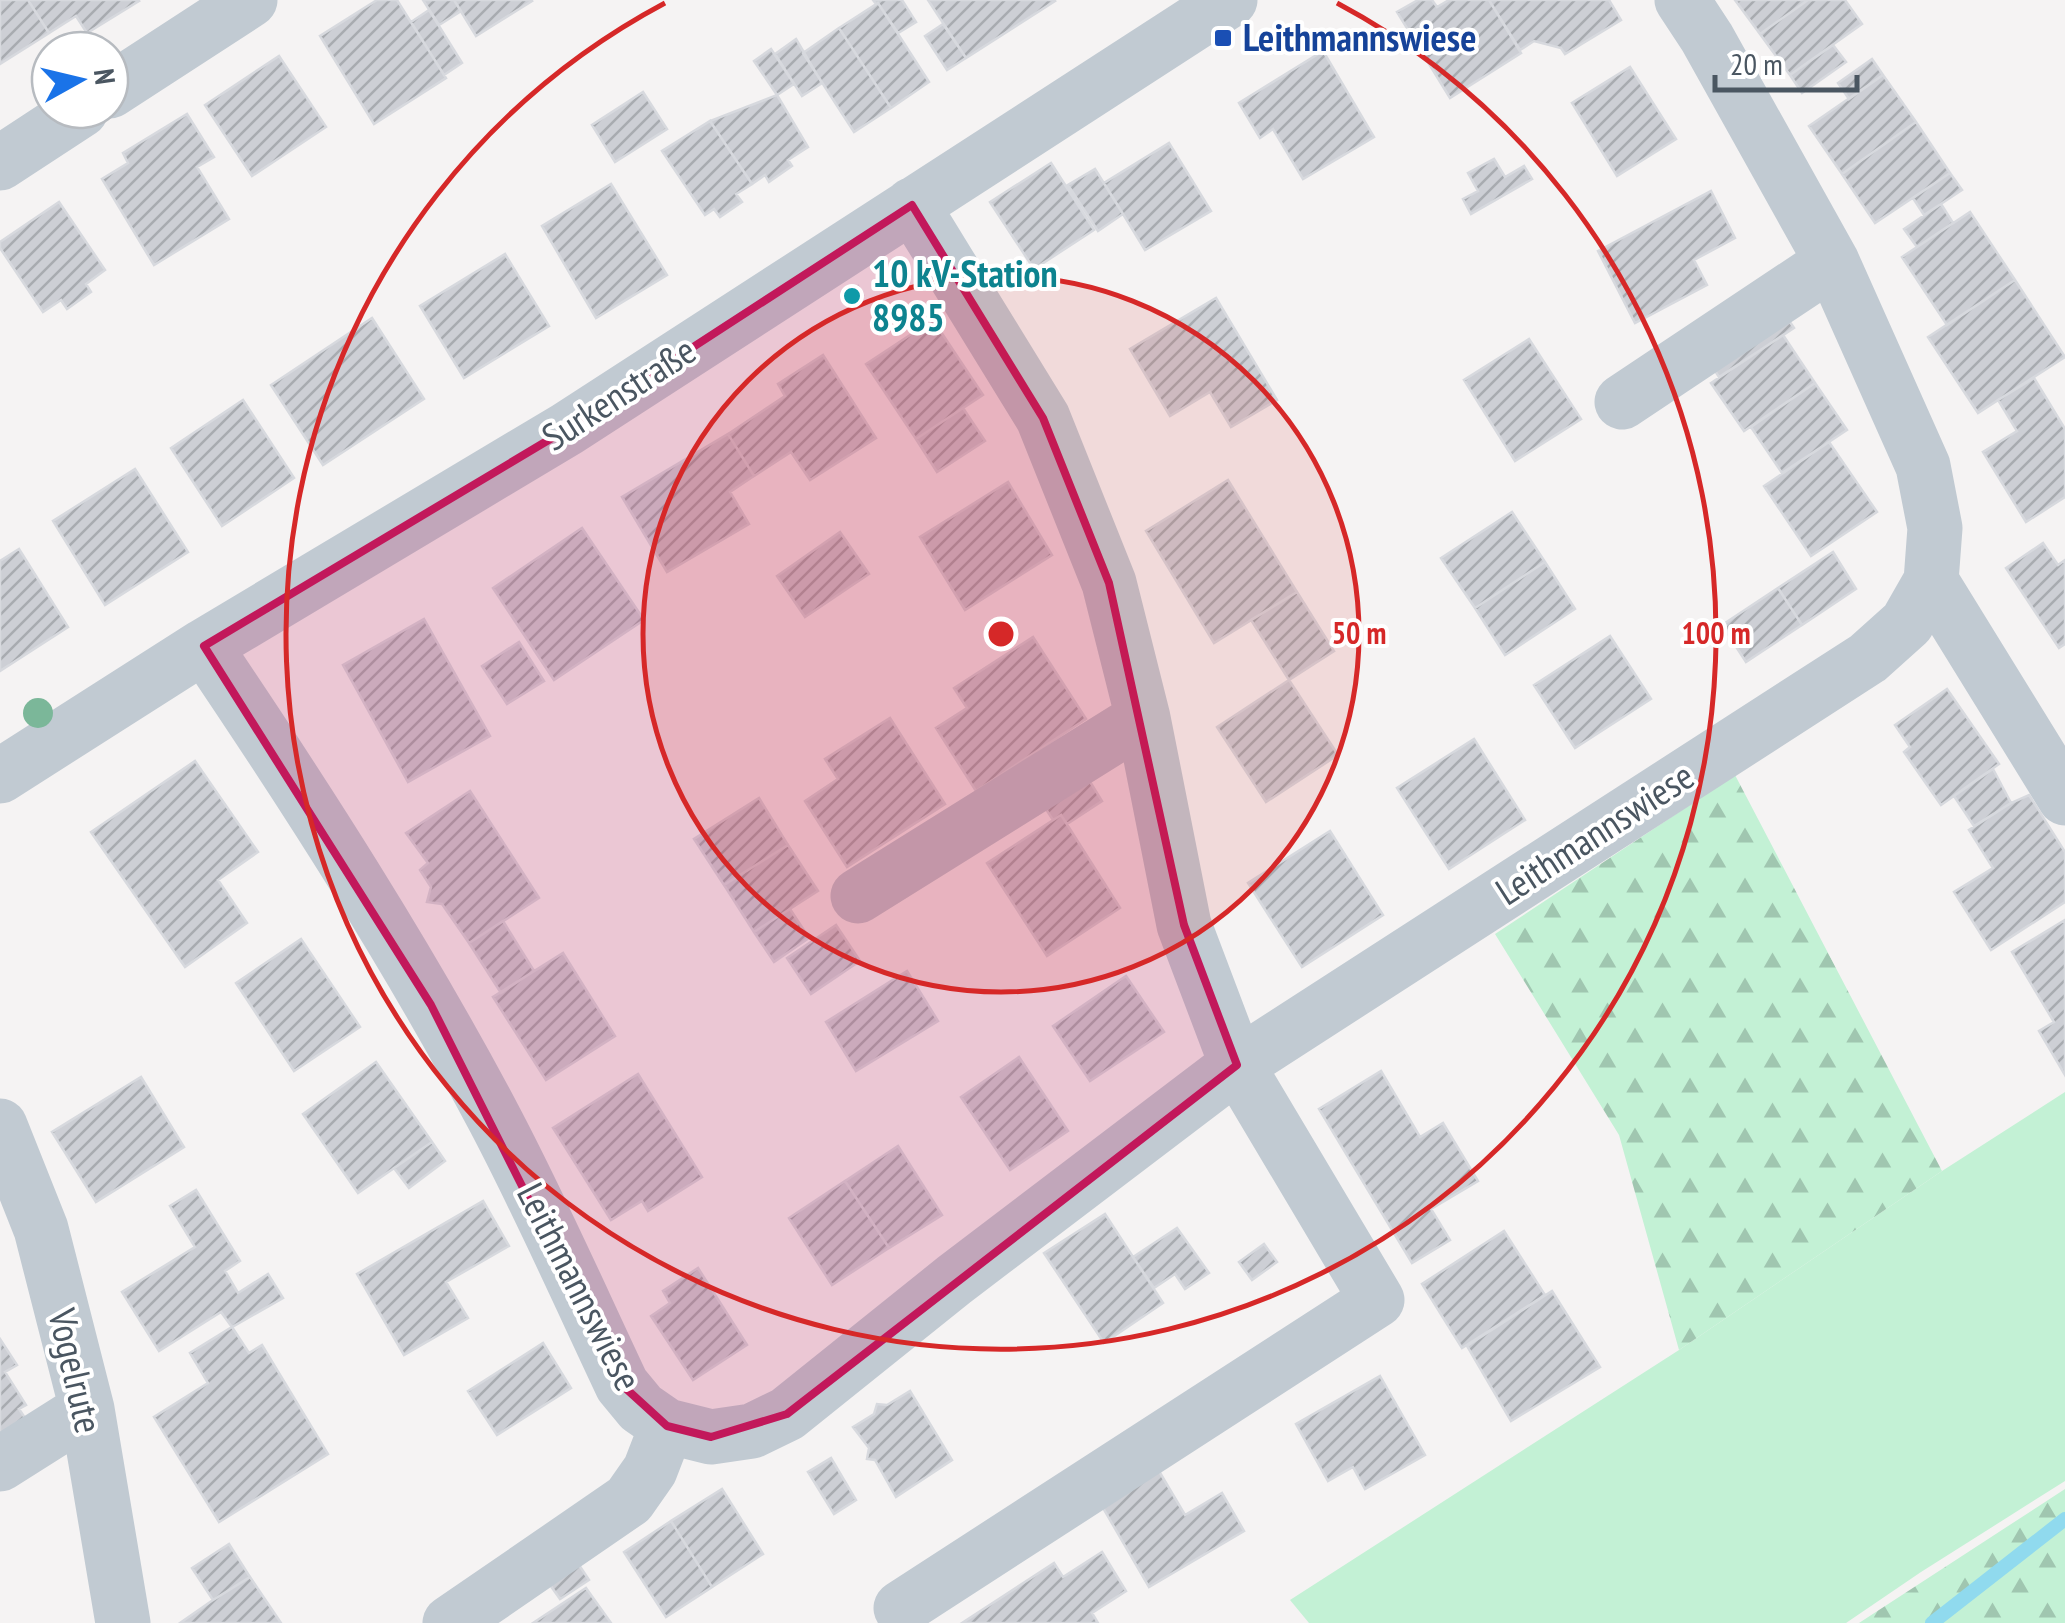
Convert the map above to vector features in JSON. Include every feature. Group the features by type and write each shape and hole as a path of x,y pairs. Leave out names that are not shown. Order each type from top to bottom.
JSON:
{"street":[{"path":"130,78 250,0"},
{"name":"Surkenstraße","path":"0,776 204,646 567,428 1230,0"},
{"name":"Leithmannswiese","path":"204,646 431,1006 547,1223 622,1385 641,1408 667,1426 711,1437 752,1431 787,1414 954,1280 1238,1065 1868,658 1907,623 1930,581 1935,528 1922,466 1832,262 1682,0"},
{"path":"0,163 50,130"},
{"path":"901,1608 1376,1300 1238,1065 1184,925 1143,718 1108,582 1043,418 912,205"},
{"path":"1622,402 1832,262"},
{"path":"1930,581 2065,798"},
{"path":"858,896 1143,718"},
{"name":"Vogelrute","path":"0,1126 41,1228 86,1409 123,1623"},
{"path":"0,1464 86,1409"},
{"path":"450,1623 629,1500 650,1470 667,1426"}],"highlighted area":[{"path":"912,205 1043,418 1109,583 1184,925 1237,1065 787,1414 711,1437 667,1426 622,1385 431,1005 204,646 567,429"}],"green space":[{"path":"1735,775 1942,1171 1679,1350 1619,1135 1495,934"},
{"path":"2065,1092 2065,1481 1846,1623 1309,1623 1290,1600 1679,1350"},
{"path":"2065,1489 2065,1623 1859,1623"}],"building":[{"path":"0,0 28,0 47,30 30,30 30,45 0,64"},
{"path":"28,0 139,1 92,30 85,30 76,16 47,30"},
{"path":"377,0 397,0 446,78 374,124 320,36"},
{"path":"423,0 454,0 461,11 439,25"},
{"path":"454,0 531,0 532,1 476,36"},
{"path":"873,0 902,0 916,22 898,33"},
{"path":"928,0 1054,0 1055,1 966,58"},
{"path":"1418,0 1432,0 1437,7 1449,0 1489,0 1521,53 1450,98 1397,12"},
{"path":"1489,0 1609,0 1621,20 1565,54 1561,48 1534,41 1520,50"},
{"path":"1735,0 1808,0 1760,34"},
{"path":"1808,0 1845,0 1862,24 1790,75 1760,34"},
{"path":"878,3 929,82 891,108 839,28"},
{"path":"429,10 462,63 444,75 411,22"},
{"path":"943,24 966,58 947,70 925,36"},
{"path":"839,28 891,108 854,132 803,53"},
{"path":"796,39 822,83 802,96 775,54"},
{"path":"1833,45 1846,62 1802,93 1790,75"},
{"path":"771,49 794,84 777,95 754,61"},
{"path":"1323,51 1374,137 1303,179 1273,129 1260,138 1239,103"},
{"path":"279,56 326,127 252,176 205,105"},
{"path":"1872,59 1883,75 1849,99 1838,83"},
{"path":"1630,67 1676,139 1617,176 1572,103"},
{"path":"1883,75 1916,122 1842,174 1809,126"},
{"path":"643,92 667,129 615,162 592,125"},
{"path":"777,95 808,147 788,160 792,166 769,182 765,175 752,184 710,121"},
{"path":"187,114 214,157 197,167 229,219 154,265 102,179 128,163 123,153"},
{"path":"710,121 752,184 736,194 742,202 720,217 714,209 705,215 662,151"},
{"path":"1916,122 1950,173 1875,223 1842,174"},
{"path":"1169,143 1211,211 1145,250 1104,183"},
{"path":"1494,159 1505,177 1524,166 1532,179 1471,214 1463,199 1478,191 1468,173"},
{"path":"1051,163 1094,230 1034,269 990,202"},
{"path":"1095,169 1123,214 1098,231 1068,185"},
{"path":"1950,173 1962,190 1924,215 1913,198"},
{"path":"611,184 667,275 596,318 542,226"},
{"path":"1711,191 1735,238 1694,260 1707,285 1635,323 1598,251"},
{"path":"59,202 105,270 86,284 91,292 67,309 61,300 43,312 0,248 0,242"},
{"path":"1941,204 1953,223 1917,247 1904,229"},
{"path":"1970,212 2015,280 1947,325 1902,257"},
{"path":"505,254 549,326 464,378 420,306"},
{"path":"2015,280 2065,357 1978,413 1928,337"},
{"name":"10 kV-Station 8985","path":"858,286 863,295 847,305 842,297"},
{"path":"1216,298 1277,400 1231,427 1210,392 1170,416 1130,349"},
{"path":"1777,303 1794,328 1719,377 1703,352"},
{"path":"372,318 424,399 323,465 271,385"},
{"path":"933,320 983,395 916,439 866,364"},
{"path":"1783,335 1815,383 1744,431 1711,383"},
{"path":"1529,339 1581,419 1515,461 1464,380"},
{"path":"823,355 876,438 810,480 791,452 754,476 728,434 785,396 778,384"},
{"path":"2034,378 2065,429 2065,497 2026,522 1983,452 2017,431 1998,400"},
{"path":"1815,383 1847,430 1782,473 1751,427"},
{"path":"243,400 294,478 222,526 171,448"},
{"path":"963,408 985,441 937,472 916,439"},
{"path":"728,434 754,476 730,492 749,524 667,572 622,497"},
{"path":"1829,442 1877,512 1811,556 1764,486"},
{"path":"135,469 188,552 105,605 53,521"},
{"path":"1228,480 1297,592 1214,643 1146,531"},
{"path":"1008,482 1052,555 965,610 920,537"},
{"path":"1512,512 1545,562 1475,608 1441,558"},
{"path":"582,528 644,620 554,680 493,588"},
{"path":"840,532 869,574 805,617 777,576"},
{"path":"2043,543 2058,565 2065,560 2065,644 2059,648 2006,568"},
{"path":"19,549 68,627 0,671 0,561"},
{"path":"1833,552 1856,589 1802,625 1778,588"},
{"path":"1545,562 1575,609 1505,655 1475,608"},
{"path":"1778,588 1802,625 1746,662 1722,625"},
{"path":"1297,592 1334,651 1289,680 1251,620"},
{"path":"424,619 490,736 408,782 343,665"},
{"path":"1610,636 1651,699 1575,748 1534,685"},
{"path":"1033,637 1086,719 976,791 936,728 967,708 954,688"},
{"path":"519,642 544,681 507,704 482,666"},
{"path":"1289,680 1338,755 1266,802 1217,727"},
{"path":"1947,689 1999,764 1941,805 1904,752 1910,747 1895,725"},
{"path":"890,718 945,804 847,867 805,801 838,779 825,759"},
{"path":"1474,739 1525,820 1449,869 1397,788"},
{"path":"195,761 258,852 218,880 247,923 185,967 91,832"},
{"path":"1993,769 2011,803 1974,826 1954,796"},
{"path":"1084,772 1102,801 1067,824 1061,815 1053,820 1040,800"},
{"path":"470,791 539,898 469,943 442,904 427,902 431,887 420,870 428,863 406,833"},
{"path":"2029,795 2065,852 2065,902 1991,950 1954,892 1993,868 1969,830"},
{"path":"759,798 788,845 724,885 694,839"},
{"path":"1061,815 1120,908 1047,956 987,863"},
{"path":"1330,831 1383,915 1302,967 1248,883"},
{"path":"788,845 818,891 754,932 724,885"},
{"path":"790,909 809,938 774,962 754,932"},
{"path":"2065,920 2065,1075 2039,1031 2054,1022 2012,952"},
{"path":"503,921 534,971 501,993 469,943"},
{"path":"836,925 860,961 811,994 787,958"},
{"path":"301,939 360,1027 294,1071 236,983"},
{"path":"563,953 615,1036 546,1080 493,997"},
{"path":"907,971 938,1021 856,1071 826,1022"},
{"path":"1126,976 1164,1032 1090,1081 1053,1026"},
{"path":"1019,1057 1068,1131 1010,1170 961,1097"},
{"path":"376,1062 432,1142 358,1193 303,1114"},
{"path":"1381,1071 1420,1137 1443,1123 1478,1181 1431,1209 1450,1240 1412,1263 1319,1109"},
{"path":"638,1074 702,1177 648,1211 642,1201 611,1220 553,1128"},
{"path":"141,1077 184,1147 96,1202 52,1132"},
{"path":"432,1142 445,1161 409,1188 394,1168"},
{"path":"898,1146 942,1215 889,1248 845,1181"},
{"path":"845,1181 889,1248 832,1285 789,1218"},
{"path":"196,1190 240,1261 225,1271 238,1293 268,1274 283,1298 232,1327 221,1312 159,1351 122,1292 195,1247 170,1206"},
{"path":"483,1201 509,1246 446,1282 468,1318 404,1355 357,1274"},
{"path":"1105,1214 1163,1303 1104,1343 1044,1253"},
{"path":"1177,1228 1209,1273 1185,1289 1175,1274 1154,1288 1133,1257"},
{"path":"1504,1231 1545,1295 1462,1348 1422,1284"},
{"path":"1264,1244 1277,1262 1252,1280 1239,1262"},
{"path":"698,1268 747,1345 693,1380 651,1316 670,1303 663,1291"},
{"path":"1552,1291 1600,1367 1511,1421 1467,1346"},
{"path":"232,1327 249,1353 262,1345 328,1454 219,1522 154,1417 208,1383 190,1353"},
{"path":"0,1339 17,1365 5,1372 26,1405 19,1409 31,1427 0,1447"},
{"path":"543,1343 571,1388 497,1435 468,1391"},
{"path":"1380,1376 1425,1455 1365,1489 1353,1467 1328,1481 1296,1424"},
{"path":"910,1391 952,1460 896,1497 875,1460 867,1459 869,1448 853,1427 874,1414 877,1404 887,1405"},
{"path":"831,1458 856,1500 834,1514 808,1472"},
{"path":"1156,1466 1185,1515 1222,1493 1244,1531 1149,1587 1099,1501"},
{"path":"722,1489 763,1554 712,1587 671,1521"},
{"path":"671,1521 712,1587 666,1617 624,1552"},
{"path":"229,1544 250,1577 213,1600 192,1568"},
{"path":"1102,1552 1126,1591 1092,1613 1098,1623 962,1623 1054,1563 1063,1577"},
{"path":"577,1562 589,1580 560,1599 548,1582"},
{"path":"250,1577 281,1623 180,1623 213,1600"},
{"path":"586,1588 611,1623 533,1623"}],"waterway":[{"path":"1932,1623 2065,1519"}],"place":[{"name":"Leithmannswiese","path":"1223,38"},
{"name":"10 kV-Station 8985","path":"852,296"}]}
